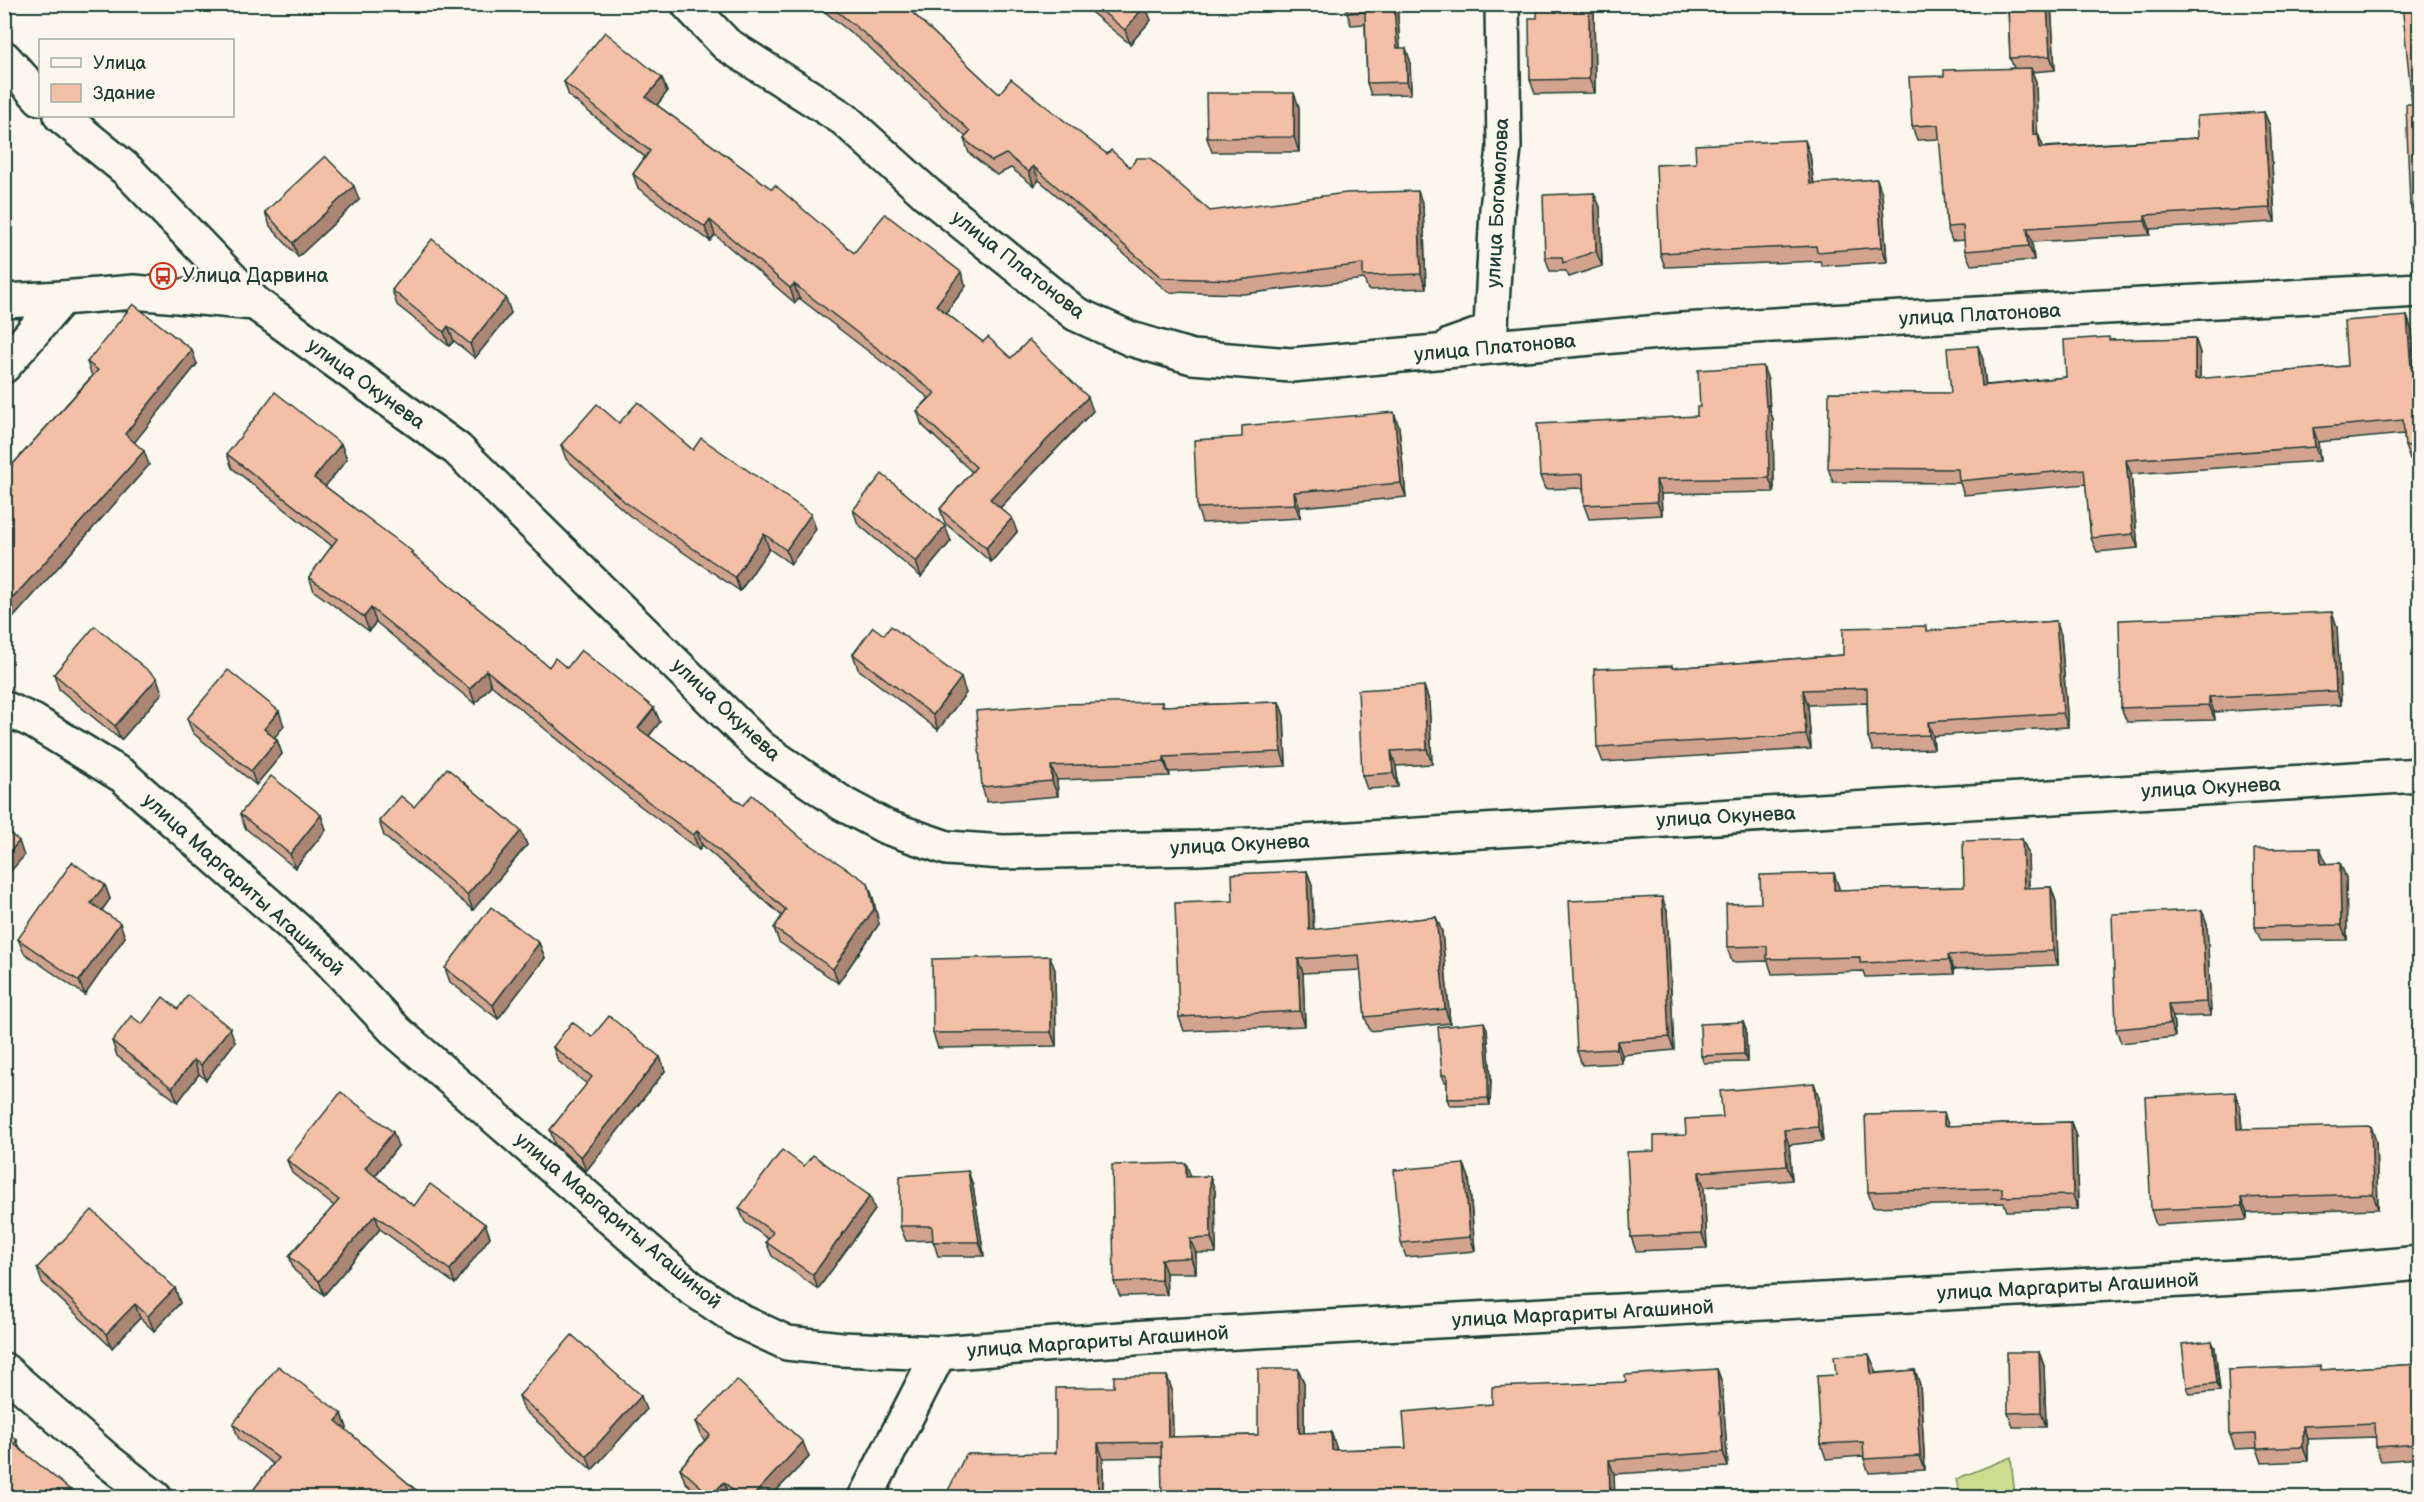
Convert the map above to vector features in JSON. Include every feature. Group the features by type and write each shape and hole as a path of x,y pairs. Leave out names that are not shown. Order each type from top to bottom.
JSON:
{"street":[{"name":"улица Платонова","path":"688,4 726,44 844,119 927,194 1076,314 1131,339 1192,357 1291,365 1681,330 2420,290"},
{"name":"улица Богомолова","path":"1421,355 1479,335 1491,327 1497,209 1504,148 1502,4"},
{"path":"4,58 39,97"},
{"name":"улица Окунева","path":"62,117 127,170 255,303 457,449 760,748 843,804 886,827 947,848 1003,852 1199,848 2420,775"},
{"path":"4,301 134,292 255,303"},
{"path":"4,366 62,298"},
{"path":"1492,303 1504,331 1541,335 1622,336"},
{"name":"улица Маргариты Агашиной","path":"4,708 33,721 123,776 320,950 396,1032 690,1287 742,1322 787,1343 841,1349 939,1353 1159,1337 2310,1273 2420,1263"},
{"path":"865,1497 939,1353"},
{"path":"4,1370 108,1461 155,1497"}],"green space":[{"path":"2011,1457 2015,1497 1960,1497 1956,1479"}],"building":[{"path":"828,4 903,4 999,94 1011,79 1107,154 1111,150 1130,167 1137,158 1150,158 1210,211 1346,193 1418,191 1421,274 1363,276 1363,264 1238,280 1162,278 1033,166 1029,172 1006,154 992,161 964,139 970,131 865,34"},
{"path":"1093,4 1144,4 1145,5 1125,30"},
{"path":"1346,4 1394,4 1397,48 1406,48 1407,82 1367,83 1365,12 1347,13"},
{"path":"1537,4 1589,4 1589,79 1530,80 1529,18 1537,18"},
{"path":"2008,4 2047,4 2050,56 2010,58"},
{"path":"2402,4 2420,4 2420,205 2410,205 2406,104 2412,104"},
{"path":"605,32 662,78 646,97 772,189 775,185 854,253 885,214 961,272 936,305 983,342 988,337 1011,358 1029,340 1088,397 990,499 1012,518 986,548 940,509 976,467 917,411 935,393 794,284 790,288 710,220 705,227 633,174 650,151 564,82"},
{"path":"2031,68 2033,135 2038,134 2040,148 2198,138 2197,116 2264,112 2270,208 2145,215 2145,221 2027,228 2029,246 1965,251 1963,226 1947,227 1938,125 1912,126 1909,77 1944,76 1944,70"},
{"path":"1206,93 1294,93 1294,137 1207,138"},
{"path":"1805,140 1810,184 1877,179 1882,247 1817,252 1816,246 1660,253 1656,165 1696,163 1695,145"},
{"path":"325,156 354,186 293,243 265,212"},
{"path":"1594,193 1596,251 1563,263 1562,257 1545,257 1543,195"},
{"path":"432,239 506,298 470,344 448,326 444,332 392,290"},
{"path":"133,304 192,350 125,434 144,451 4,608 4,474 98,370 87,362"},
{"path":"2407,316 2411,368 2420,367 2420,445 2405,446 2403,420 2313,428 2315,447 2126,460 2133,534 2091,538 2084,469 1959,481 1958,469 1828,468 1829,392 1951,393 1947,348 1978,346 1982,386 2066,377 2064,340 2109,337 2109,340 2195,338 2195,379 2347,366 2344,321"},
{"path":"1763,366 1766,406 1768,405 1769,478 1656,480 1657,502 1584,505 1583,474 1540,476 1537,424 1697,416 1697,407 1700,407 1698,370"},
{"path":"275,392 341,444 314,478 413,552 411,553 549,667 555,658 567,668 581,650 654,708 638,728 743,805 752,795 802,839 868,883 874,909 833,969 774,928 786,910 697,831 693,835 626,785 486,670 470,689 371,608 364,617 309,577 337,539 227,454"},
{"path":"638,402 693,450 701,438 811,514 786,550 764,534 735,577 625,502 561,445 597,404 619,423"},
{"path":"1394,412 1401,483 1294,492 1295,504 1197,508 1194,440 1242,437 1242,426"},
{"path":"882,474 945,526 916,562 853,510"},
{"path":"2332,612 2336,691 2209,697 2209,705 2121,708 2119,620"},
{"path":"2056,621 2063,713 1928,722 1929,735 1868,737 1867,688 1803,690 1806,735 1597,747 1594,669 1672,666 1672,668 1843,655 1843,628 1926,626 1926,631"},
{"path":"95,626 157,678 115,726 54,674"},
{"path":"891,626 961,678 933,715 853,654 873,627 884,635"},
{"path":"228,670 279,711 264,729 277,740 251,771 187,719"},
{"path":"1424,686 1427,749 1391,751 1393,773 1362,775 1358,690"},
{"path":"1162,702 1162,706 1279,702 1281,752 1164,757 1164,762 1051,766 1052,781 982,787 976,711 1062,704"},
{"path":"447,768 521,831 467,895 379,821 401,796 414,807"},
{"path":"271,776 321,815 290,854 240,814"},
{"path":"4,829 19,841 4,859"},
{"path":"2022,839 2024,888 2051,887 2053,951 1948,955 1949,960 1860,963 1860,957 1767,959 1767,946 1727,947 1726,904 1761,903 1760,875 1834,873 1834,890 1964,887 1963,841"},
{"path":"2320,848 2321,864 2340,863 2341,925 2255,927 2254,849"},
{"path":"72,862 105,885 91,903 120,923 79,981 18,939"},
{"path":"1307,871 1309,930 1436,917 1445,1009 1365,1017 1359,955 1298,959 1300,1011 1179,1017 1175,903 1233,901 1232,874"},
{"path":"1662,897 1669,1037 1617,1041 1617,1049 1577,1051 1569,901"},
{"path":"491,907 539,943 493,1005 445,968"},
{"path":"2202,910 2206,1002 2168,1004 2170,1024 2116,1029 2112,914"},
{"path":"1050,956 1051,1032 933,1033 932,959"},
{"path":"4,974 9,978 4,984"},
{"path":"188,995 230,1028 201,1065 194,1060 172,1088 112,1041 131,1016 142,1024 163,997 178,1009"},
{"path":"609,1016 660,1057 581,1157 550,1130 592,1077 553,1047 572,1022 592,1037"},
{"path":"1484,1022 1488,1098 1447,1099 1447,1075 1442,1075 1438,1027"},
{"path":"1743,1022 1744,1054 1701,1056 1700,1024"},
{"path":"1814,1083 1818,1127 1784,1130 1787,1166 1699,1172 1702,1234 1631,1237 1627,1152 1654,1151 1654,1136 1686,1135 1685,1119 1723,1117 1720,1091"},
{"path":"341,1092 393,1132 365,1168 414,1206 430,1184 485,1224 450,1270 375,1215 319,1281 289,1256 339,1200 287,1160"},
{"path":"2235,1092 2237,1129 2371,1126 2373,1194 2241,1198 2242,1206 2151,1210 2145,1097"},
{"path":"1944,1113 1944,1126 2071,1122 2073,1195 2002,1197 2002,1188 1868,1192 1865,1115"},
{"path":"782,1150 804,1166 813,1155 870,1196 813,1275 766,1242 773,1232 739,1208"},
{"path":"1186,1163 1186,1177 1210,1176 1211,1238 1190,1239 1191,1258 1161,1259 1161,1280 1114,1282 1112,1165"},
{"path":"1464,1164 1470,1237 1401,1243 1394,1170"},
{"path":"968,1171 979,1242 933,1242 932,1226 900,1226 900,1176"},
{"path":"92,1210 175,1288 148,1316 135,1304 106,1334 37,1268"},
{"path":"572,1335 641,1396 587,1456 519,1396"},
{"path":"2212,1341 2217,1383 2187,1387 2182,1344"},
{"path":"2007,1352 2039,1352 2041,1412 2008,1413"},
{"path":"1869,1354 1871,1374 1915,1370 1920,1456 1864,1459 1863,1442 1821,1444 1817,1376 1836,1375 1834,1356"},
{"path":"2420,1364 2420,1444 2376,1447 2375,1423 2303,1426 2303,1447 2257,1449 2256,1434 2230,1435 2228,1370 2320,1366 2320,1370"},
{"path":"278,1366 342,1414 336,1421 424,1497 306,1497 299,1492 295,1497 266,1497 254,1489 278,1458 233,1424"},
{"path":"1258,1369 1298,1369 1299,1433 1331,1432 1332,1450 1406,1448 1403,1412 1492,1404 1492,1387 1626,1382 1625,1375 1717,1369 1723,1452 1609,1460 1610,1497 1162,1497 1161,1442 1098,1443 1098,1497 945,1497 966,1454 1056,1453 1056,1388 1114,1387 1114,1376 1167,1376 1168,1437 1258,1435"},
{"path":"737,1380 803,1442 752,1497 740,1497 724,1482 711,1496 680,1468 710,1435 696,1422"},
{"path":"4,1430 17,1440 14,1444 79,1497 4,1497"}],"place":[{"name":"Улица Дарвина","path":"163,276"}]}
